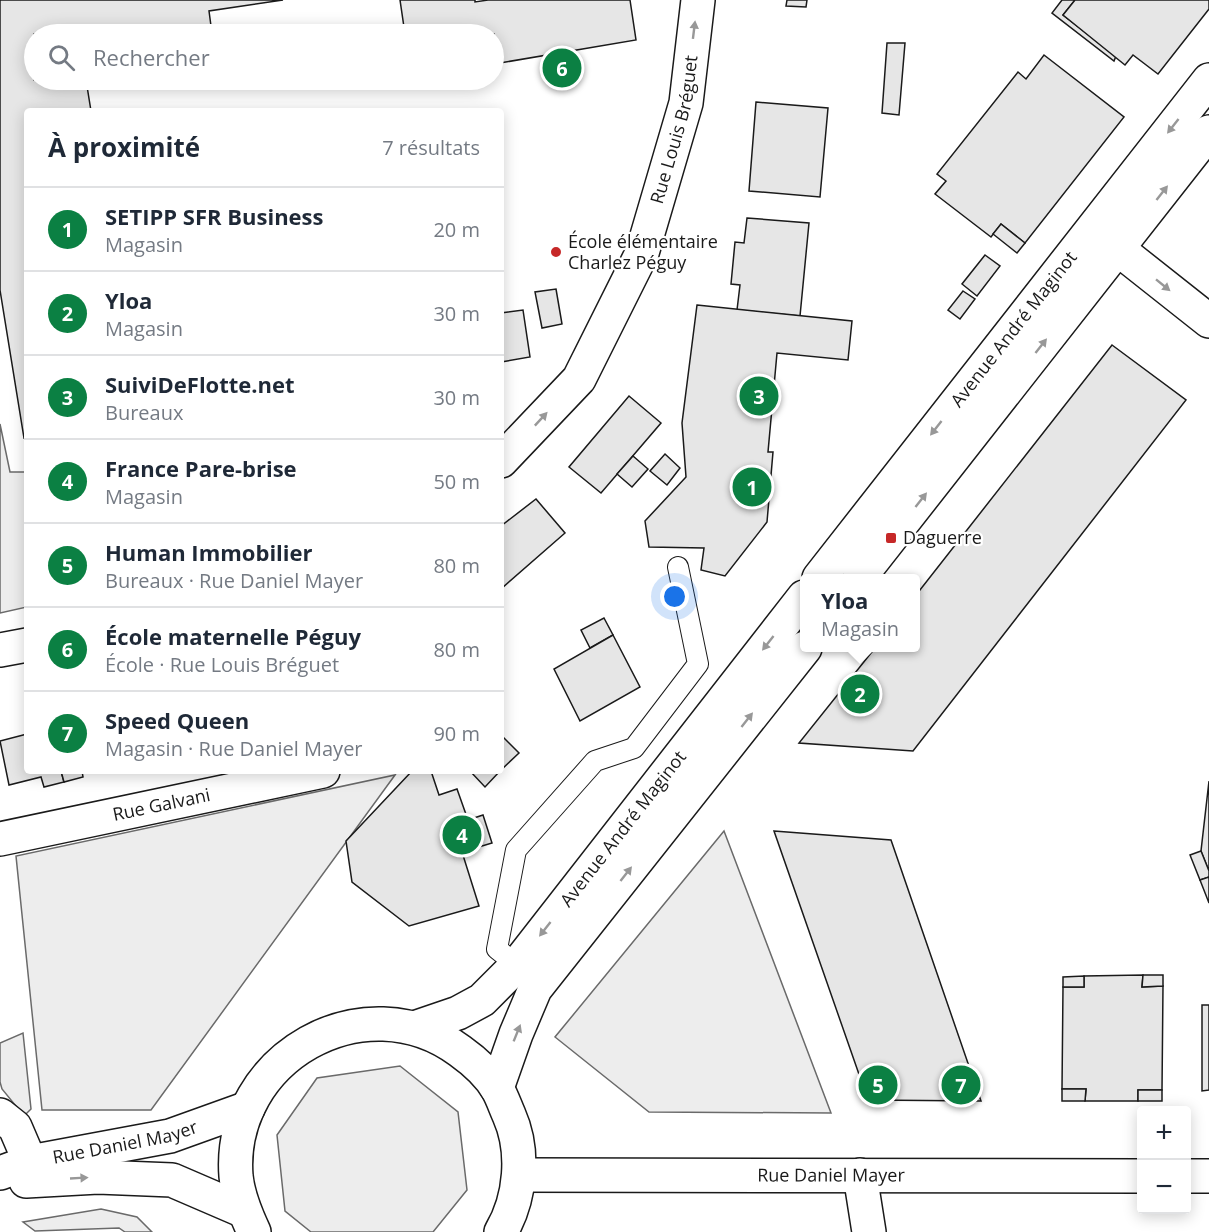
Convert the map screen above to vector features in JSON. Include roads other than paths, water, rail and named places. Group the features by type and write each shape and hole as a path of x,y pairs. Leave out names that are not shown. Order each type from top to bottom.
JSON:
{"main road":[{"name":"Rue Louis Bréguet","path":"504,459 579,379 642,253 686,103 698,0"},
{"name":"Avenue André Maginot","path":"823,574 1209,80"},
{"name":"Avenue André Maginot","path":"863,574 1209,132"},
{"path":"1118,249 1209,321"},
{"name":"Avenue André Maginot","path":"414,1028 458,1013 482,1000 517,965 800,602"},
{"path":"0,650 24,646"},
{"name":"Avenue André Maginot","path":"497,1088 535,989 802,652"},
{"name":"Rue Galvani","path":"0,839 309,774"},
{"path":"249,1221 236,1177 238,1141 248,1108 269,1074 299,1047 334,1030 374,1023 414,1028 446,1041 474,1062 497,1088 515,1130 519,1174 510,1216 501,1232"},
{"name":"Rue Daniel Mayer","path":"0,1173 30,1162 170,1136 248,1108"},
{"path":"0,1115 15,1127 30,1162"},
{"name":"Rue Daniel Mayer","path":"519,1174 1137,1176"},
{"path":"860,1175 869,1232"},
{"path":"1191,1176 1209,1176"},
{"name":"Rue Daniel Mayer","path":"0,1182 98,1177 172,1180 249,1221"}],"lane":[{"path":"517,965 497,950 516,850 595,760 634,748 698,664 678,567"}],"place":[{"name":"École maternelle Péguy","path":"562,68"},
{"name":"École élémentaire Charlez Péguy","path":"556,252"},
{"name":"SuiviDeFlotte.net","path":"759,396"},
{"name":"SETIPP SFR Business","path":"752,487"},
{"name":"Daguerre","path":"891,538"},
{"name":"Yloa","path":"860,694"},
{"name":"France Pare-brise","path":"462,835"},
{"name":"Human Immobilier","path":"878,1085"},
{"name":"Speed Queen","path":"961,1085"}]}
